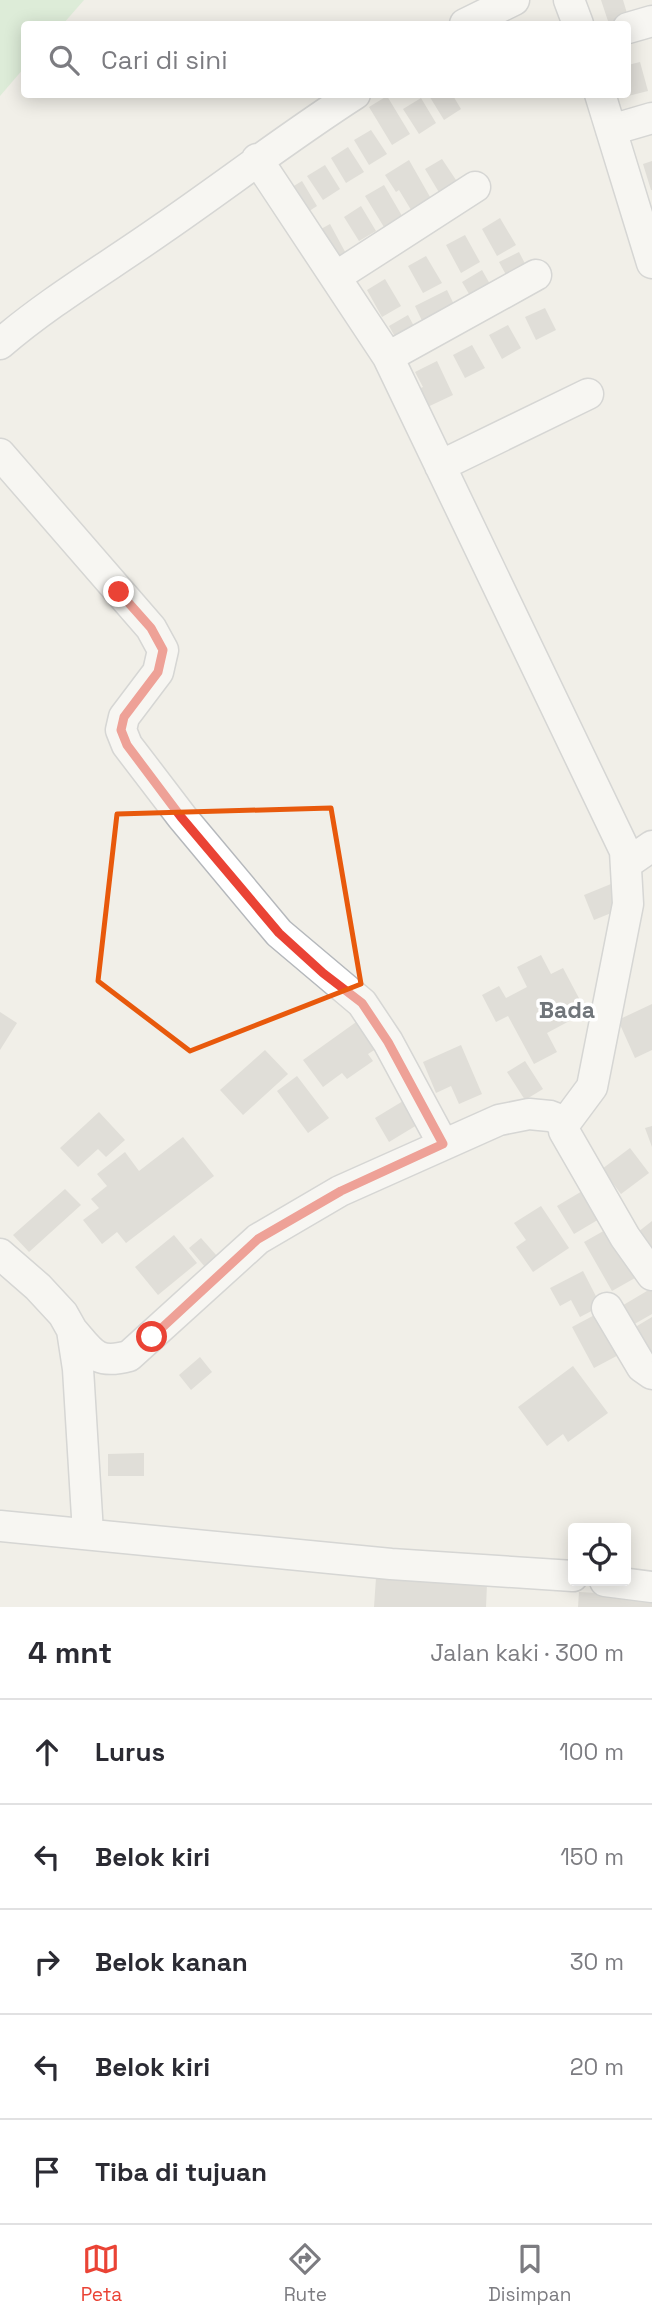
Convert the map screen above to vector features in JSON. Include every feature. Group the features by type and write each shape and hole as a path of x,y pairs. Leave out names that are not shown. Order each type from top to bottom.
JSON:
{"street":[{"path":"471,21 514,0"},
{"path":"569,0 577,21"},
{"path":"631,27 652,20"},
{"path":"0,344 26,322 164,228 257,159 349,98"},
{"path":"601,98 647,228 652,263"},
{"path":"611,130 652,118"},
{"path":"257,159 337,276 388,357 625,850 628,904 592,1087 566,1122 565,1138 625,1237 652,1275"},
{"path":"337,276 475,187"},
{"path":"388,357 536,275"},
{"path":"440,466 588,394"},
{"path":"0,454 151,628 163,650 158,672 124,717 121,730 127,745 181,817 279,933 323,973 362,1003 388,1042 443,1144"},
{"path":"626,864 652,846"},
{"path":"0,1254 38,1287 63,1314 72,1330 95,1357 111,1361 129,1356 258,1239 341,1191 499,1120 529,1114 550,1116 566,1122"},
{"path":"607,1308 642,1367 652,1374"},
{"path":"72,1330 79,1369 88,1533"},
{"path":"0,1526 391,1564 568,1576"},
{"path":"631,1584 652,1587"}],"highlighted area":[{"path":"331,808 361,984 190,1051 98,981 117,814"}],"green space":[{"path":"0,0 84,0 66,21 21,21 21,72 0,96"}],"building":[{"path":"601,0 623,0 629,21 608,21"},
{"path":"640,62 648,91 631,95 631,64"},
{"path":"388,98 410,134 392,145 369,107"},
{"path":"421,98 436,123 419,134 403,109"},
{"path":"430,98 454,98 461,109 444,120"},
{"path":"371,130 387,154 369,165 354,140"},
{"path":"348,147 364,172 346,183 331,158"},
{"path":"442,159 458,183 440,194 425,169"},
{"path":"409,160 438,211 419,223 399,190 396,192 385,175"},
{"path":"652,161 652,190 651,190 643,164"},
{"path":"325,165 340,189 323,200 307,176"},
{"path":"302,181 317,206 300,217 284,192"},
{"path":"384,185 405,221 387,232 365,196"},
{"path":"361,206 376,231 359,241 344,217"},
{"path":"500,218 516,245 497,256 482,229"},
{"path":"330,224 349,259 331,269 312,234"},
{"path":"465,235 480,262 461,273 446,245"},
{"path":"519,252 535,283 516,293 499,262"},
{"path":"426,256 442,283 423,293 408,266"},
{"path":"482,270 499,300 479,311 462,282"},
{"path":"385,279 401,306 382,317 367,290"},
{"path":"447,290 462,321 434,346 415,306"},
{"path":"545,308 556,330 536,340 525,317"},
{"path":"408,315 423,343 404,353 389,326"},
{"path":"508,325 521,348 502,359 489,335"},
{"path":"472,345 485,368 465,378 453,355"},
{"path":"437,361 453,395 419,411 411,392 423,387 415,372"},
{"path":"611,884 621,909 594,920 584,895"},
{"path":"541,955 551,974 563,968 581,1002 570,1008 575,1018 547,1033 557,1052 534,1064 508,1016 496,1022 482,995 499,986 506,998 527,987 517,967"},
{"path":"652,1004 652,1050 635,1058 618,1020"},
{"path":"0,1012 17,1023 0,1050"},
{"path":"359,1020 379,1047 368,1054 373,1061 347,1079 342,1073 323,1087 303,1060"},
{"path":"461,1045 482,1094 459,1104 451,1086 436,1093 423,1062"},
{"path":"265,1050 288,1074 243,1115 220,1090"},
{"path":"525,1061 543,1089 525,1100 507,1072"},
{"path":"297,1076 329,1118 308,1133 277,1091"},
{"path":"408,1098 422,1122 389,1142 375,1118"},
{"path":"99,1112 125,1140 106,1157 98,1149 78,1167 60,1148"},
{"path":"652,1126 652,1147 645,1128"},
{"path":"183,1137 214,1176 126,1243 117,1232 102,1244 83,1220 99,1208 91,1199 107,1186 97,1174 125,1152 139,1171"},
{"path":"630,1148 649,1173 621,1194 602,1169"},
{"path":"65,1189 81,1205 29,1252 13,1235"},
{"path":"584,1190 601,1218 574,1234 557,1206"},
{"path":"541,1206 569,1248 533,1272 516,1247 526,1240 514,1223"},
{"path":"652,1221 652,1249 638,1232"},
{"path":"614,1225 642,1274 612,1291 584,1242"},
{"path":"174,1235 197,1263 158,1295 135,1267"},
{"path":"201,1238 217,1256 205,1267 189,1248"},
{"path":"583,1271 601,1306 580,1317 571,1300 560,1306 550,1288"},
{"path":"652,1288 652,1314 631,1326 620,1307"},
{"path":"604,1310 626,1351 594,1368 572,1327"},
{"path":"652,1317 652,1357 632,1329"},
{"path":"200,1357 212,1372 191,1390 179,1375"},
{"path":"573,1366 608,1413 568,1442 563,1434 547,1446 518,1407"},
{"path":"144,1453 144,1476 108,1476 108,1454"},
{"path":"376,1578 487,1584 486,1607 374,1607"},
{"path":"579,1592 652,1596 652,1607 578,1607"}],"district":[{"name":"Bada","path":"567,1010"}],"route":[{"path":"119,592 151,628 163,650 158,672 124,717 121,730 127,745 181,817 279,933 323,973 362,1003 388,1042 443,1144 341,1191 258,1239 212,1278 152,1337"}]}
